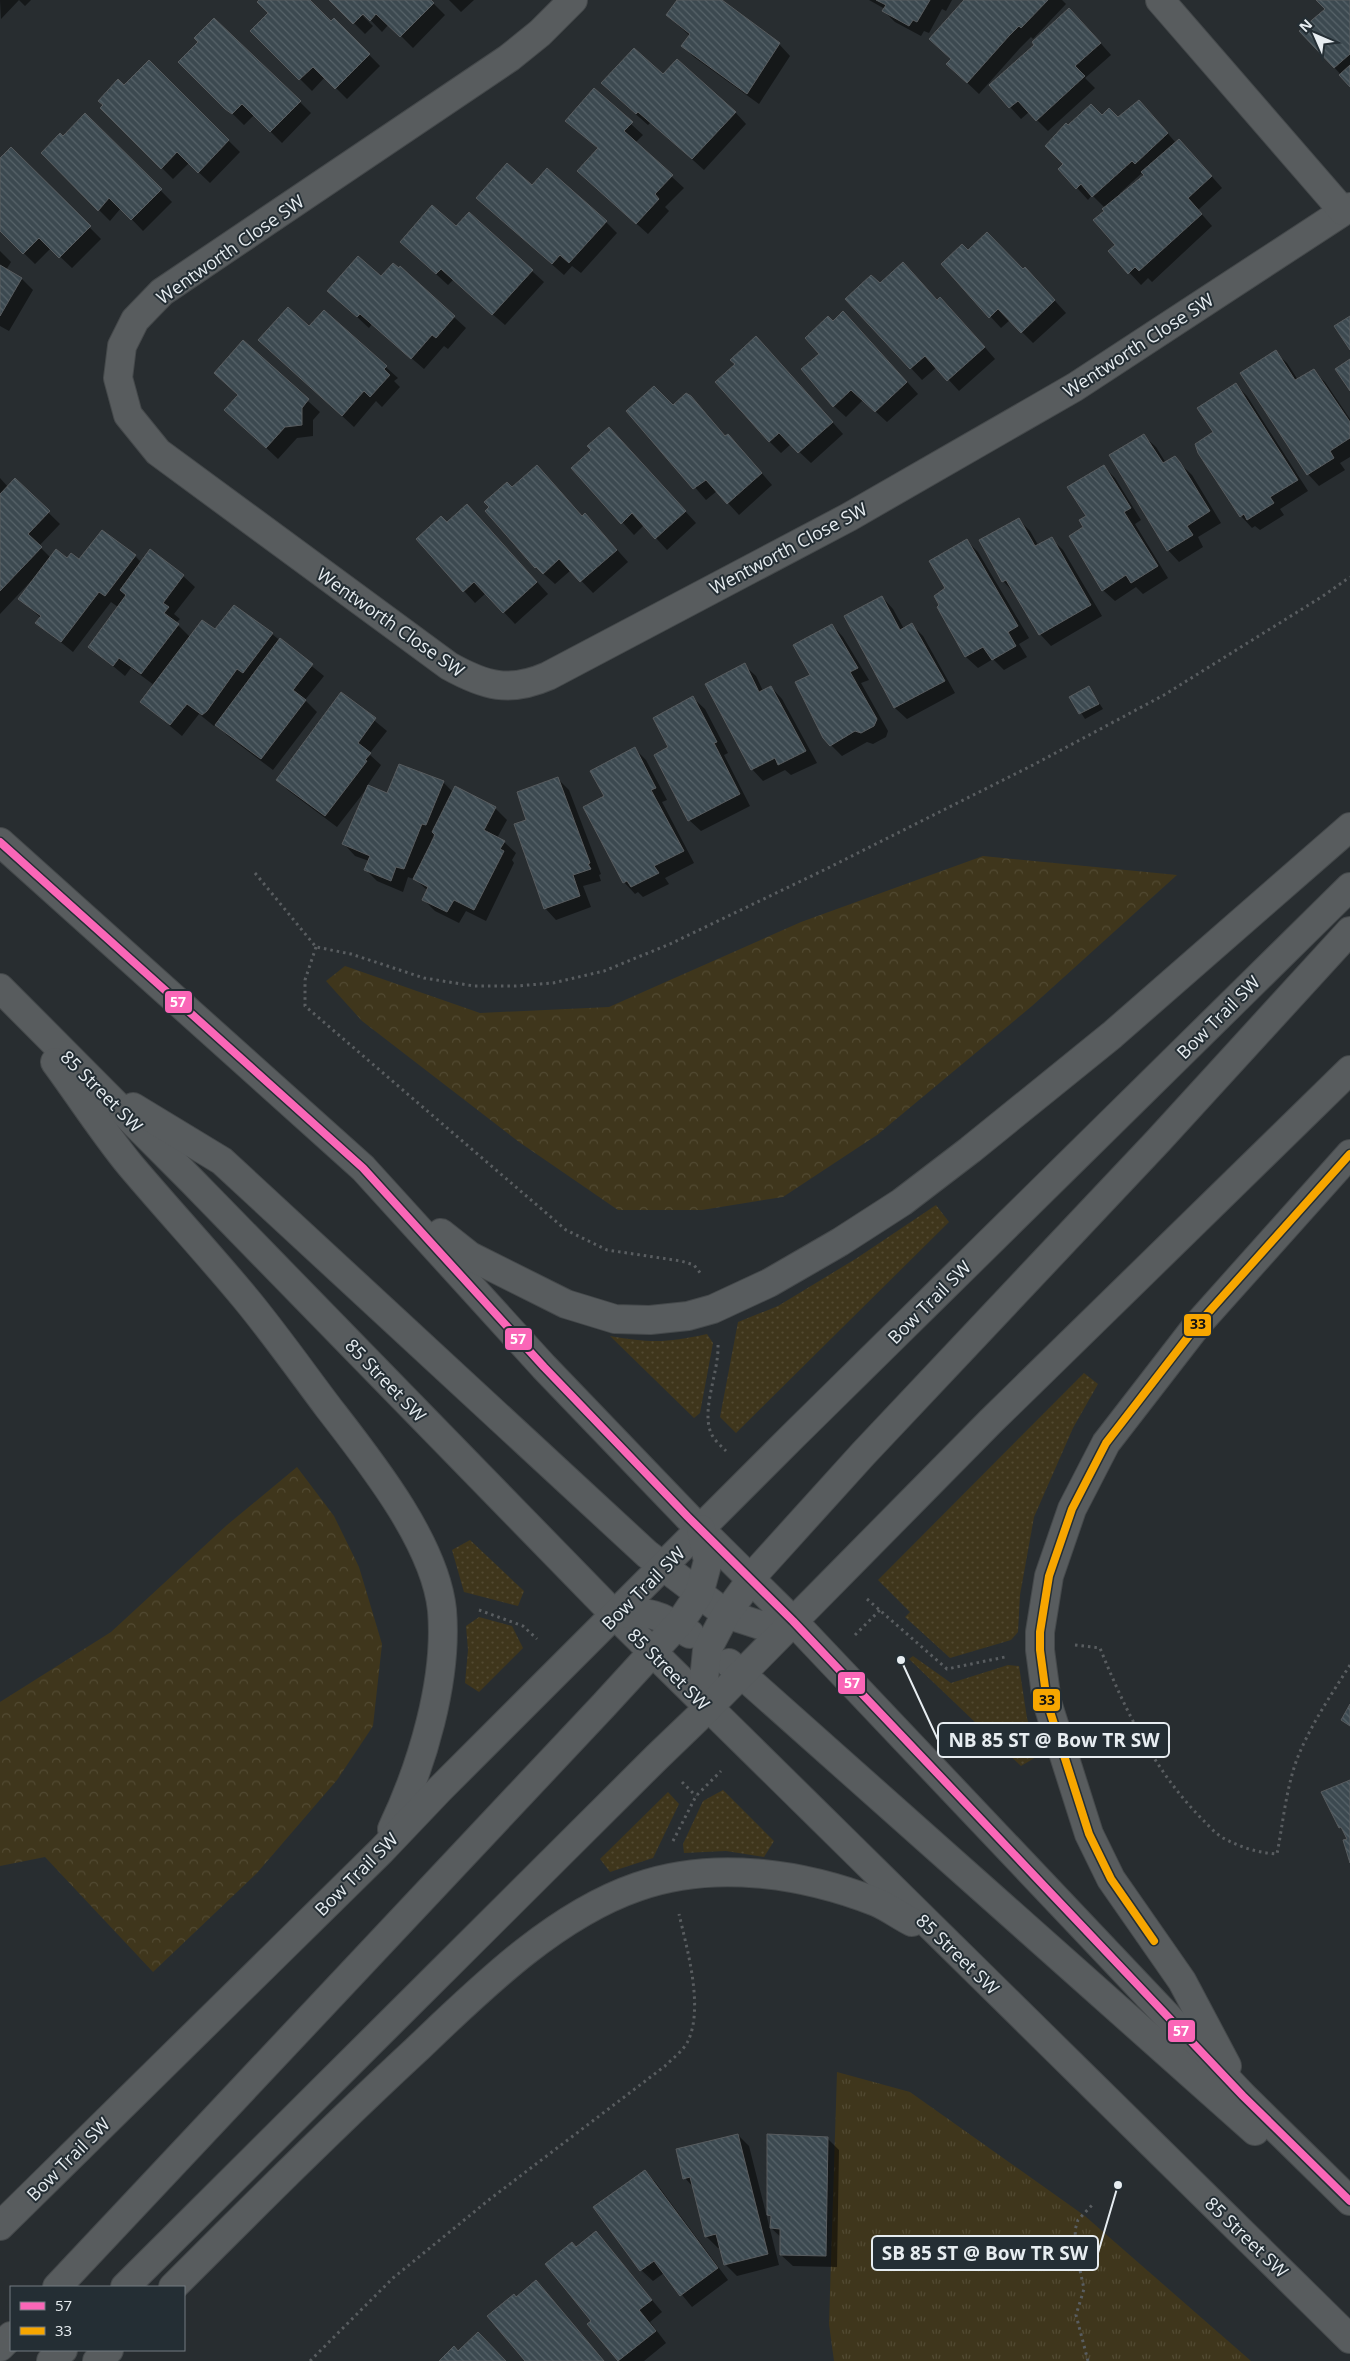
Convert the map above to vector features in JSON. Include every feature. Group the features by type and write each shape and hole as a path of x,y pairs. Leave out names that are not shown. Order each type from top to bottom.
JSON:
{"main road":[{"name":"Wentworth Close SW","path":"573,0 540,33 509,58 162,292 135,320 122,346 118,378 128,415 158,452 449,666 489,685 530,684 548,676 849,517 1075,387 1347,209 1160,0"},
{"path":"0,842 363,1168 470,1256 566,1304 615,1319 650,1320 688,1316 713,1309 769,1283 840,1242 902,1202 963,1156 1112,1034 1350,827"},
{"name":"Bow Trail SW","path":"0,2226 382,1850 454,1775 702,1530 793,1436 1350,887"},
{"path":"708,1708 704,1680 709,1647 726,1614 751,1579 863,1454 1151,1148 1350,930"},
{"path":"1,989 128,1163 247,1300 377,1471 423,1548 438,1588 442,1610 441,1654 434,1712 407,1797 382,1850"},
{"name":"85 Street SW","path":"1,989 615,1615 1350,2339"},
{"path":"126,2286 742,1674 991,1420 1350,1070"},
{"path":"97,1085 222,1161 581,1495 663,1567 726,1614 760,1626 793,1621"},
{"path":"1243,2096 1182,1981 1111,1879 1089,1834 1047,1702 1040,1650 1040,1632 1049,1576 1072,1509 1106,1443 1198,1324 1350,1154"},
{"path":"363,1168 544,1367 793,1621 1243,2096 1350,2201"},
{"path":"58,2286 676,1625 699,1594 708,1561 702,1530"},
{"path":"615,1615 641,1612 665,1619 709,1647 742,1674 1350,2217"},
{"path":"174,2286 351,2110 489,1981 577,1915 636,1888 671,1877 715,1873 760,1874 778,1877 813,1883 877,1903 944,1940"},
{"path":"0,2347 10,2337"},
{"path":"51,2361 62,2351"},
{"path":"97,2361 108,2351"}],"path":[{"path":"255,873 316,947 351,954 424,978 474,986 553,983 604,971 670,944 1033,765 1164,695 1350,578"},
{"path":"316,947 306,980 305,1006 566,1230 607,1250 681,1261 694,1266 703,1278"},
{"path":"712,1435 707,1418 718,1360"},
{"path":"864,1596 947,1669 1010,1655"},
{"path":"476,1609 523,1626"},
{"path":"1070,1645 1085,1644 1100,1648 1128,1711 1154,1758 1185,1801 1221,1837 1258,1853 1277,1854 1289,1786 1297,1759 1324,1707 1350,1665"},
{"path":"670,1846 696,1796"},
{"path":"310,2361 393,2278 490,2199 664,2066 688,2042 693,2024 693,1986 680,1918"},
{"path":"1088,2361 1076,2315 1084,2289 1077,2256 1075,2230 1078,2220 1093,2204"}],"green space":[{"path":"983,856 1177,875 1032,1006 877,1135 783,1197 702,1210 618,1210 519,1142 362,1021 326,981 345,966 480,1013 609,1007 801,922"},
{"path":"936,1205 949,1222 736,1433 720,1417 738,1322 778,1306 857,1258"},
{"path":"707,1334 713,1343 700,1413 694,1418 610,1336 659,1341"},
{"path":"1084,1373 1098,1384 1073,1428 1034,1517 1020,1595 1018,1632 1011,1640 950,1658 905,1617 910,1612 878,1580"},
{"path":"297,1467 334,1516 359,1567 382,1644 373,1726 337,1780 257,1873 153,1972 45,1857 0,1866 0,1702 111,1632 227,1525"},
{"path":"470,1540 524,1591 518,1606 464,1592 452,1550"},
{"path":"479,1617 512,1626 523,1648 479,1692 465,1683 468,1650 466,1626"},
{"path":"913,1656 951,1683 1008,1665 1019,1666 1027,1718 1038,1756 1021,1766 909,1659"},
{"path":"723,1790 774,1841 764,1857 726,1851 684,1853 683,1844 703,1801"},
{"path":"668,1792 679,1804 653,1858 610,1872 600,1859"},
{"path":"837,2072 910,2092 1085,2216 1251,2361 834,2361 829,2324"}],"building":[{"path":"259,0 310,0 331,21 334,18 370,54 335,89 313,67 299,80 250,31 268,13 257,2"},
{"path":"329,0 431,0 434,3 400,37 376,14 370,21 363,14 353,24"},
{"path":"677,0 722,0 780,43 747,94 681,46 690,34 666,15"},
{"path":"876,0 930,0 917,22 913,20 909,26 882,11 886,5"},
{"path":"964,0 1048,0 1021,28 1019,26 1009,36 967,83 946,64 951,59 929,39"},
{"path":"1316,0 1350,0 1350,54 1334,68 1299,31 1325,9"},
{"path":"1069,8 1101,43 1075,66 1085,76 1036,121 1018,101 1009,108 989,85 1034,45 1032,42"},
{"path":"214,18 301,101 270,132 242,104 232,114 225,109 178,62 198,42 194,38"},
{"path":"634,48 663,74 677,59 736,112 692,159 601,83"},
{"path":"149,60 229,140 198,173 177,152 161,169 100,108 103,105 98,101 118,79 124,85"},
{"path":"1350,65 1350,87 1339,75"},
{"path":"594,88 633,122 624,131 673,175 655,194 659,199 636,224 577,171 598,148 565,121"},
{"path":"1139,100 1168,133 1135,164 1132,161 1092,197 1081,184 1076,189 1058,169 1063,164 1045,146 1066,123 1068,125 1091,104 1102,115 1109,108 1118,117"},
{"path":"85,113 162,189 131,220 109,198 98,211 41,153 60,133 63,136"},
{"path":"1179,139 1212,176 1188,198 1202,214 1139,271 1135,267 1128,274 1108,251 1115,245 1093,220 1104,211 1102,209 1144,175 1141,172"},
{"path":"11,147 91,226 59,258 39,238 23,254 0,231 0,158"},
{"path":"507,163 532,185 547,168 607,221 569,263 560,255 552,264 476,198"},
{"path":"432,205 456,226 469,212 533,270 492,315 441,269 436,274 400,242"},
{"path":"987,232 1023,269 1025,267 1055,300 1021,333 998,309 989,318 941,264 962,244 968,250"},
{"path":"358,256 381,276 393,263 399,268 400,266 455,316 436,338 432,335 411,359 360,314 357,317 327,291"},
{"path":"903,262 937,300 940,297 985,347 947,381 925,356 910,369 845,299 871,275 880,283"},
{"path":"0,265 22,278 0,316"},
{"path":"288,307 309,326 324,310 387,366 384,369 390,375 370,397 364,391 342,416 258,340"},
{"path":"843,311 907,382 875,412 851,390 833,407 801,369 819,354 805,338 828,316 833,321"},
{"path":"1350,316 1350,350 1334,326"},
{"path":"756,336 833,422 798,453 779,433 769,442 715,382 735,364 730,360"},
{"path":"243,340 309,399 302,408 302,425 285,427 266,448 224,410 238,395 214,373"},
{"path":"1276,350 1295,380 1314,369 1350,422 1350,438 1330,451 1334,458 1307,475 1240,373"},
{"path":"1350,359 1350,391 1335,369"},
{"path":"1236,383 1298,480 1270,497 1274,503 1247,520 1244,514 1240,517 1198,453 1195,444 1213,432 1197,408"},
{"path":"654,386 673,405 686,393 691,396 725,436 728,434 762,473 727,504 706,480 693,489 626,411"},
{"path":"609,427 686,511 655,539 632,513 621,524 571,468 591,450 587,446"},
{"path":"1144,434 1163,463 1175,456 1210,511 1187,526 1193,535 1167,551 1109,455"},
{"path":"537,465 582,516 585,513 617,550 580,582 559,559 543,574 535,568 485,511 489,507 484,502 507,482 512,487"},
{"path":"1104,465 1131,508 1124,512 1158,566 1131,583 1126,575 1102,591 1069,536 1083,527 1079,520 1086,516 1067,487"},
{"path":"15,478 50,511 28,534 42,547 0,591 0,494"},
{"path":"467,504 537,582 503,613 474,582 463,592 416,539 441,516 447,522"},
{"path":"1019,518 1035,546 1052,537 1091,605 1039,635 1006,580 1002,582 979,540"},
{"path":"102,530 136,555 105,596 99,592 61,642 35,623 41,616 18,599 56,549 67,558 71,553 79,559"},
{"path":"967,539 1018,626 1008,632 1016,646 992,660 983,647 965,657 937,607 939,605 934,596 945,588 929,561"},
{"path":"150,549 184,575 163,603 169,607 164,613 179,624 141,674 119,658 113,666 88,647 126,595 120,590"},
{"path":"882,596 900,630 912,623 945,681 894,708 844,616"},
{"path":"234,605 273,633 243,673 237,669 207,711 202,715 187,704 170,725 140,702 202,620 215,629"},
{"path":"832,624 858,668 850,672 877,719 874,726 861,733 855,731 830,746 823,738 795,682 810,675 793,645"},
{"path":"280,638 313,664 293,690 306,700 261,759 215,725"},
{"path":"745,663 759,692 771,686 806,751 778,765 775,758 751,770 705,684"},
{"path":"1089,686 1099,704 1079,714 1069,697"},
{"path":"341,692 376,718 358,743 371,753 365,760 367,761 325,816 276,780"},
{"path":"693,696 717,742 714,743 740,794 688,821 654,755 668,747 653,718"},
{"path":"635,747 656,788 651,790 684,851 654,866 659,873 631,887 627,881 623,883 583,807 604,796 590,771"},
{"path":"399,764 444,781 426,825 422,824 404,869 396,867 391,881 364,870 370,856 342,844 368,785 387,793"},
{"path":"558,777 591,869 573,875 580,896 544,909 514,824 526,820 517,792"},
{"path":"455,786 496,807 484,830 505,841 500,849 504,851 474,910 454,900 447,912 422,900 428,887 413,879 435,835 432,832"},
{"path":"1350,1704 1350,1726 1341,1720"},
{"path":"1350,1780 1350,1863 1343,1840 1347,1839 1341,1827 1339,1828 1321,1792"},
{"path":"738,2134 768,2254 724,2265 716,2234 705,2237 690,2177 683,2179 676,2149"},
{"path":"767,2134 828,2137 826,2256 780,2255 780,2229 770,2228 771,2216 767,2215"},
{"path":"645,2170 718,2268 680,2296 654,2261 640,2271 593,2207"},
{"path":"596,2231 652,2300 639,2310 656,2331 618,2361 587,2324 591,2321 545,2264 572,2242 576,2247"},
{"path":"536,2280 604,2361 525,2361 487,2316 514,2294 516,2297"},
{"path":"478,2332 506,2361 439,2361 454,2346 458,2351"}],"transit line":[{"name":"57","path":"0,842 363,1168 544,1367 688,1517 793,1621 1243,2096 1350,2201"},
{"name":"33","path":"1154,1941 1111,1879 1089,1834 1047,1702 1040,1650 1040,1632 1049,1576 1072,1509 1106,1443 1198,1324 1350,1154"}],"place":[{"name":"NB 85 ST @ Bow TR SW","path":"901,1660"},
{"name":"SB 85 ST @ Bow TR SW","path":"1118,2185"}]}
